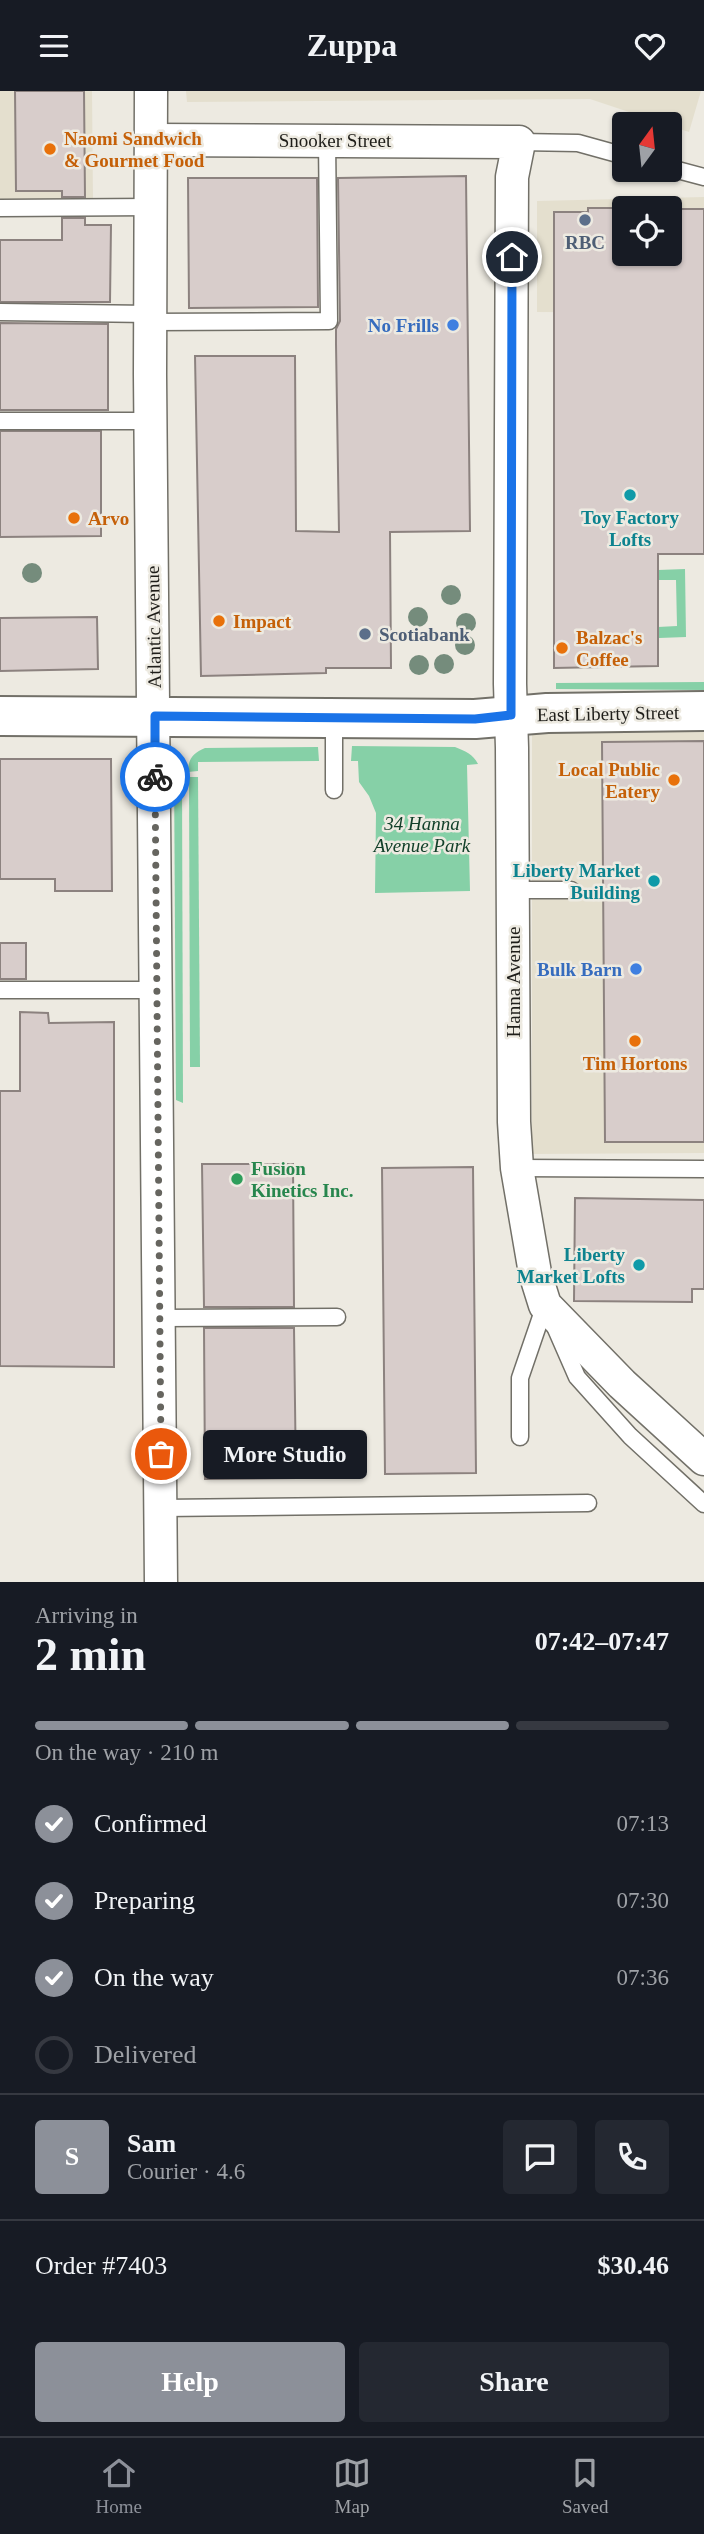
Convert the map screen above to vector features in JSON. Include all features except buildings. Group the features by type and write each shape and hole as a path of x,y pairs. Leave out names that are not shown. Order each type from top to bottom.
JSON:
{"street":[{"name":"Atlantic Avenue","path":"151,91 150,318 162,1582"},
{"name":"Snooker Street","path":"152,140 519,142"},
{"name":"Hanna Avenue","path":"519,142 512,190 511,715 514,1122 517,1168 534,1273 545,1305 622,1384 704,1459"},
{"name":"East Liberty Street","path":"0,716 475,719 511,715 704,711"}],"lane":[{"path":"0,312 329,321 327,140"},
{"path":"519,142 578,143 612,152"},
{"path":"682,170 702,172"},
{"path":"0,208 152,207"},
{"path":"0,421 151,421"},
{"path":"334,718 334,790"},
{"path":"513,890 570,890"},
{"path":"0,990 156,990"},
{"path":"517,1168 704,1169"},
{"path":"520,1437 520,1378 545,1305"},
{"path":"545,1305 577,1377 630,1436 704,1504"},
{"path":"160,1318 337,1317"},
{"path":"161,1508 588,1503"}],"shaded area":[{"path":"0,91 92,91 93,200 0,201"},
{"path":"186,91 701,91 689,132 682,130 682,112 629,112 590,99 187,102"},
{"path":"704,197 704,313 537,312 537,201 612,199 612,266 682,266 682,198"},
{"path":"704,731 704,1153 532,1154 532,732"}],"green space":[{"path":"685,569 686,637 659,638 658,627 677,626 676,580 658,580 658,570"},
{"path":"704,682 704,690 556,689 556,683"},
{"name":"34 Hanna Avenue Park","path":"352,746 455,747 474,758 478,764 467,765 470,891 375,893 376,813 359,782 358,761 351,761"},
{"path":"318,747 319,761 198,762 198,771 188,772 192,757 205,748"},
{"path":"174,764 181,768 182,778 183,1103 176,1100"},
{"path":"189,777 198,777 200,1067 190,1067"}],"way so far":[{"path":"155,777 161,1454"}],"place":[{"name":"Naomi Sandwich & Gourmet Food","path":"50,149"},
{"name":"RBC","path":"585,220"},
{"name":"No Frills","path":"453,325"},
{"name":"Toy Factory Lofts","path":"630,495"},
{"name":"Arvo","path":"74,518"},
{"name":"Impact","path":"219,621"},
{"name":"Scotiabank","path":"365,634"},
{"name":"Balzac's Coffee","path":"562,648"},
{"name":"Local Public Eatery","path":"674,780"},
{"name":"Liberty Market Building","path":"654,881"},
{"name":"Bulk Barn","path":"636,969"},
{"name":"Tim Hortons","path":"635,1041"},
{"name":"Fusion Kinetics Inc.","path":"237,1179"},
{"name":"Liberty Market Lofts","path":"639,1265"},
{"name":"More Studio","path":"161,1454"}],"route":[{"path":"155,777 155,716 475,719 511,715 512,257"}]}
